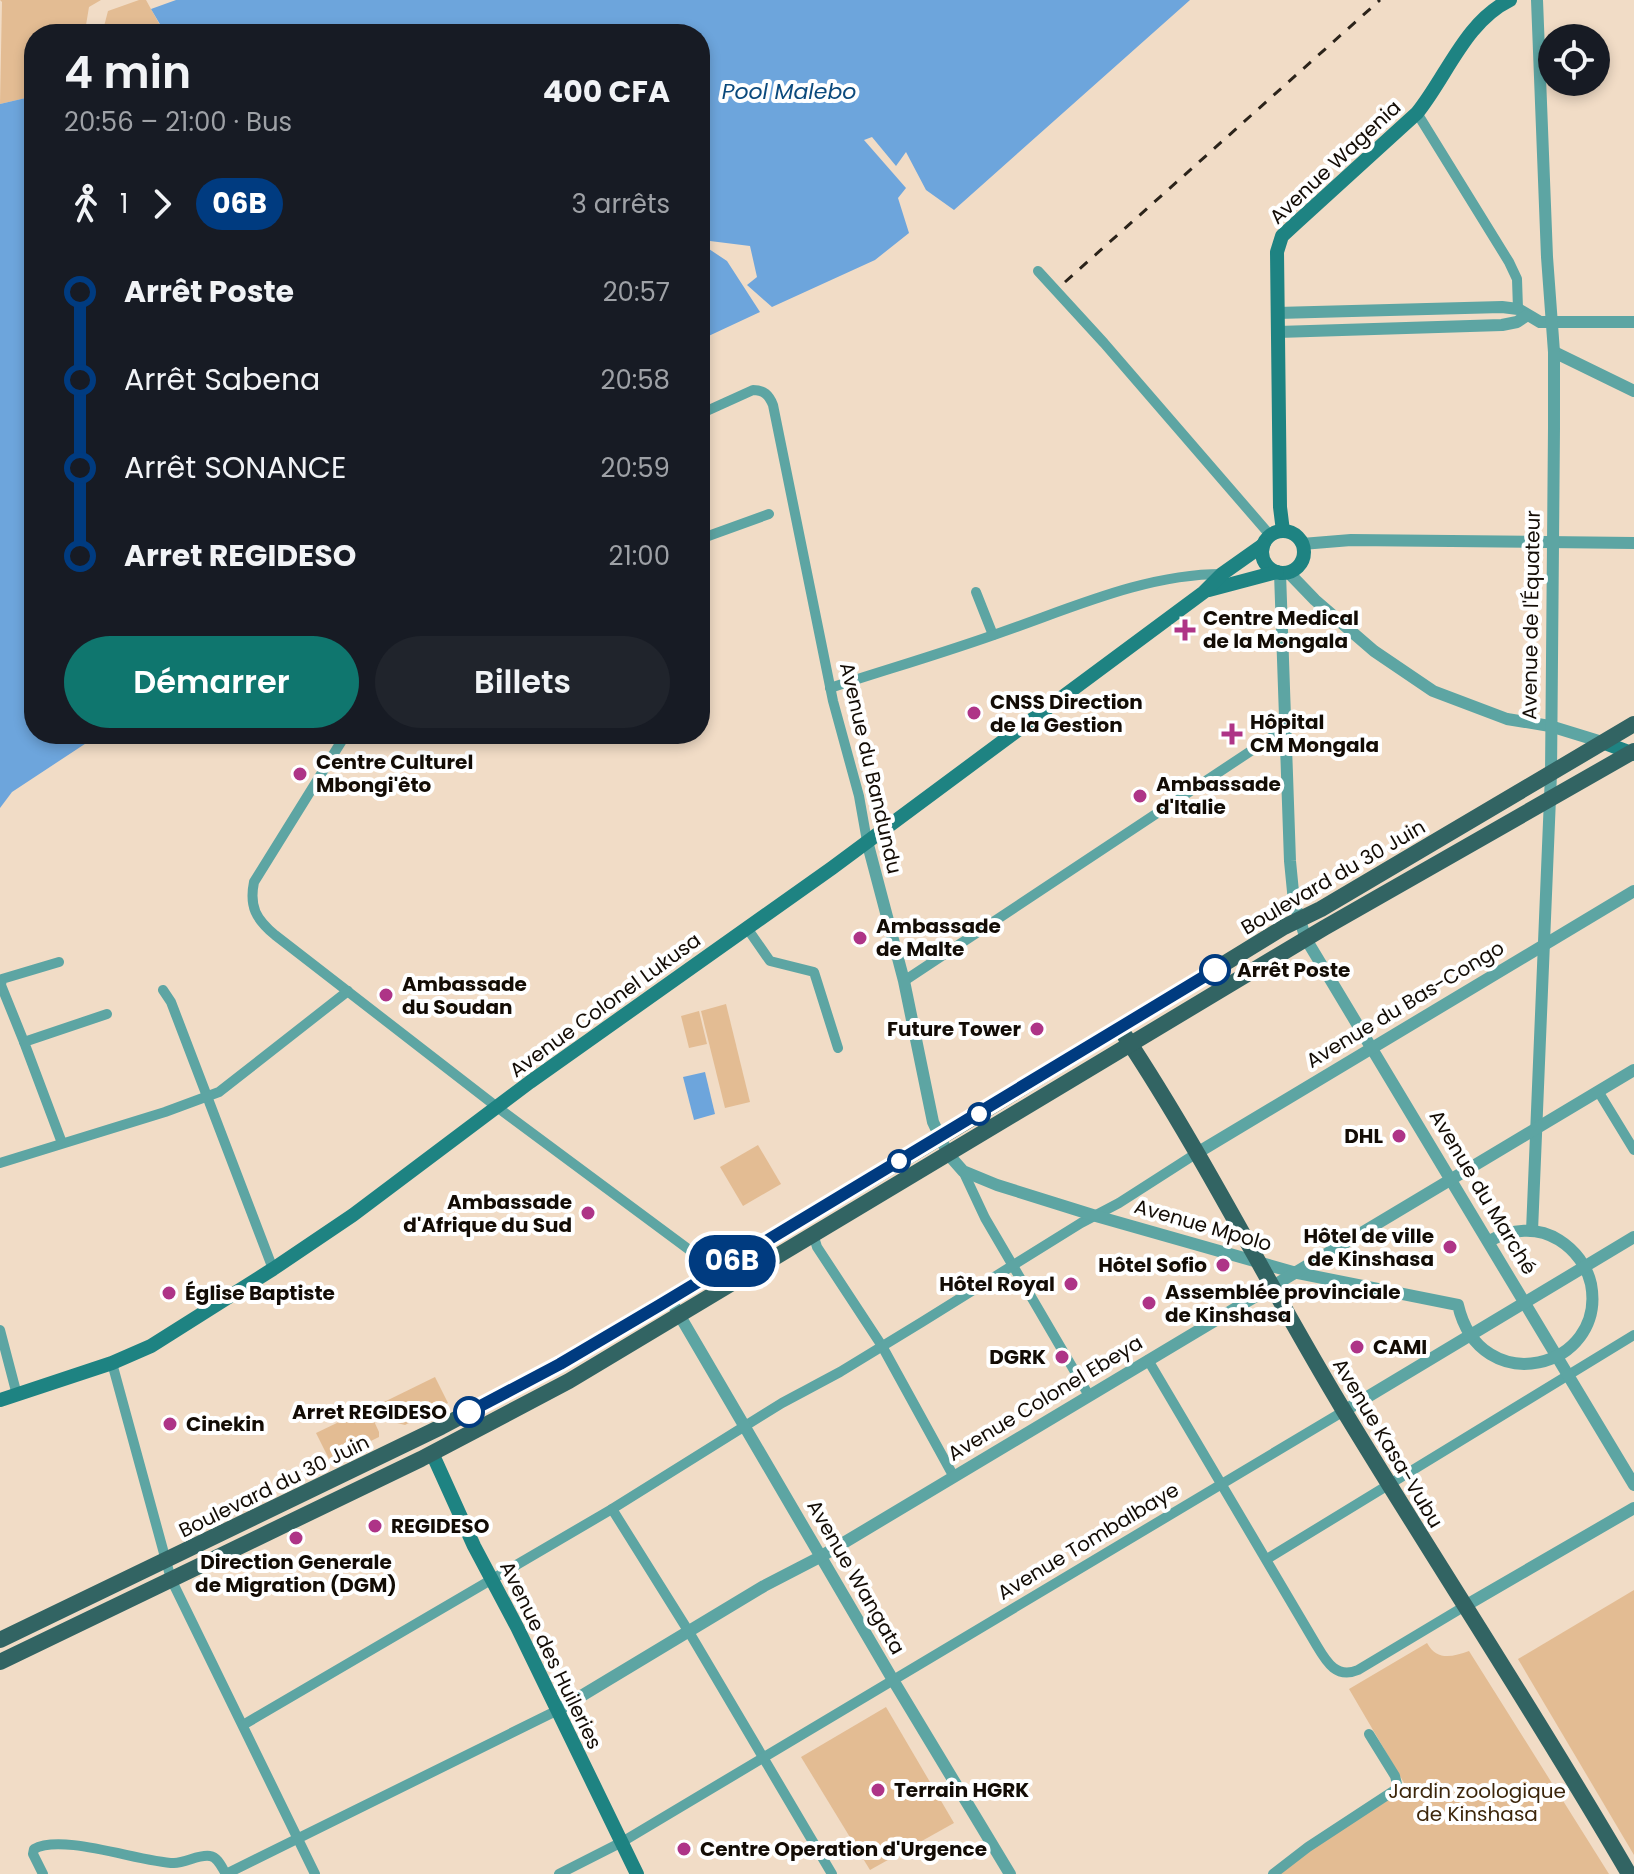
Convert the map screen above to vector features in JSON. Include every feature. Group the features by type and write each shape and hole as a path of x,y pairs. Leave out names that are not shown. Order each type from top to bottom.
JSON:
{"main road":[{"name":"Avenue Wagenia","path":"1272,537 1280,507 1277,252 1282,236 1417,113 1475,30 1510,0"},
{"path":"1295,535 1302,544 1300,564 1282,573 1264,562 1272,537 1295,535"},
{"name":"Avenue Colonel Lukusa","path":"0,1400 112,1363 166,1338 353,1215 497,1107 867,841 1204,592 1222,574 1272,537"},
{"name":"Avenue Colonel Lukusa","path":"1204,592 1282,573"},
{"name":"Boulevard du 30 Juin","path":"0,1640 441,1427 560,1364 1298,920 1634,724"},
{"path":"1602,742 1633,756"},
{"name":"Boulevard du 30 Juin","path":"0,1662 432,1453 569,1381 1306,939 1550,797 1633,756"},
{"name":"Avenue Kasa-Vubu","path":"1120,1028 1197,1153 1388,1485 1555,1748 1629,1874"},
{"name":"Avenue des Huileries","path":"432,1453 474,1546 637,1874"}],"street":[{"name":"Avenue de l'Équateur","path":"1532,1231 1551,774 1554,352 1547,257 1537,0"},
{"path":"1278,332 1517,322 1522,312 1517,279 1509,262 1417,113"},
{"path":"1038,271 1272,537"},
{"path":"1277,313 1502,307 1522,312 1540,322 1634,322"},
{"path":"1554,352 1634,391"},
{"name":"Avenue du Bandundu","path":"710,409 753,390 767,394 773,405 830,688 904,981 933,1122 948,1154"},
{"path":"710,535 769,514"},
{"path":"1302,544 1351,540 1634,543"},
{"path":"1282,573 1374,651 1433,691 1507,719 1550,726 1602,742"},
{"name":"Avenue du Marché","path":"1282,573 1284,729 1291,873 1298,920 1306,939 1634,1485"},
{"path":"830,688 1122,591 1171,578 1222,574"},
{"path":"976,592 993,635"},
{"path":"904,981 1284,729"},
{"path":"340,744 254,882 252,904 255,914 264,925 497,1107 703,1260 724,1289"},
{"name":"Avenue du Bas-Congo","path":"1197,1153 1634,891"},
{"path":"747,928 770,961 814,972 838,1048"},
{"path":"59,962 2,979 1,985 62,1143"},
{"path":"163,990 171,1002 273,1269"},
{"path":"0,1163 206,1098 234,1082 348,991"},
{"path":"24,1042 107,1014"},
{"name":"Avenue Colonel Ebeya","path":"558,1710 764,1586 820,1557 1634,1070"},
{"path":"1598,1091 1634,1150"},
{"path":"243,1725 491,1577 612,1509 1197,1153"},
{"name":"Avenue Mpolo","path":"948,1154 963,1171 1096,1216 1293,1272 1458,1305 1468,1334"},
{"path":"963,1171 1011,1264 1088,1394"},
{"path":"1468,1334 1486,1352 1509,1363 1534,1364 1557,1356 1579,1336 1591,1309 1590,1280 1585,1266 1568,1246 1545,1233 1532,1231 1510,1232 1489,1241"},
{"path":"813,1234 817,1247 882,1346 954,1477"},
{"name":"Avenue Tombalbaye","path":"559,1874 622,1842 1634,1237"},
{"name":"Avenue Wangata","path":"670,1299 1010,1874"},
{"path":"0,1330 17,1395"},
{"path":"1267,1559 1634,1335"},
{"path":"1148,1360 1326,1661 1339,1672 1351,1673 1367,1666 1634,1508"},
{"path":"112,1363 171,1579 315,1874"},
{"path":"612,1509 689,1632 832,1874"},
{"path":"43,1874 34,1849 40,1846 121,1853 175,1863 209,1856 216,1859 226,1874 558,1710"},
{"path":"1273,1874 1341,1824 1395,1792 1399,1784 1369,1734"}],"green space":[{"path":"0,0 101,0 89,7 86,24 24,24 24,98 0,104"},
{"path":"146,0 159,24 105,24 108,11"},
{"path":"726,1004 750,1102 725,1108 701,1011"},
{"path":"699,1011 707,1044 689,1048 681,1016"},
{"path":"758,1145 781,1184 743,1206 720,1167"},
{"path":"435,1377 448,1403 405,1425 393,1422 384,1402"},
{"path":"368,1408 379,1437 330,1461 316,1433"},
{"path":"1634,1590 1634,1855 1518,1659"},
{"name":"Jardin zoologique de Kinshasa","path":"1427,1643 1440,1655 1451,1656 1469,1651 1609,1874 1278,1874 1283,1867 1407,1788 1349,1689"},
{"name":"Terrain HGRK","path":"886,1707 954,1823 870,1870 801,1757"}],"water":[{"name":"Pool Malebo","path":"176,0 1190,0 954,210 926,190 906,152 896,166 872,137 864,140 906,188 898,198 909,233 875,260 772,307 747,285 757,277 750,246 710,241 710,24 160,24 151,9"},
{"path":"24,98 24,744 85,744 12,792 0,808 0,104"},
{"name":"Pool Malebo","path":"710,250 727,261 760,312 710,335"},
{"path":"705,1072 715,1114 694,1120 683,1077"}],"railway":[{"path":"1065,282 1380,0"}],"bus line":[{"name":"06B","path":"469,1412 560,1364 660,1305 1215,970"}],"place":[{"name":"Centre Medical de la Mongala","path":"1185,630"},
{"name":"CNSS Direction de la Gestion","path":"974,713"},
{"name":"Hôpital CM Mongala","path":"1232,734"},
{"name":"Centre Culturel Mbongi'êto","path":"300,774"},
{"name":"Ambassade d'Italie","path":"1140,796"},
{"name":"Ambassade de Malte","path":"860,938"},
{"name":"Arrêt Poste","path":"1215,970"},
{"name":"Ambassade du Soudan","path":"386,995"},
{"name":"Future Tower","path":"1037,1029"},
{"name":"DHL","path":"1399,1136"},
{"name":"Ambassade d'Afrique du Sud","path":"588,1213"},
{"name":"Hôtel de ville de Kinshasa","path":"1450,1247"},
{"name":"Hôtel Sofio","path":"1223,1265"},
{"name":"Hôtel Royal","path":"1071,1284"},
{"name":"Église Baptiste","path":"169,1293"},
{"name":"Assemblée provinciale de Kinshasa","path":"1149,1303"},
{"name":"CAMI","path":"1357,1347"},
{"name":"DGRK","path":"1062,1357"},
{"name":"Arret REGIDESO","path":"469,1412"},
{"name":"Cinekin","path":"170,1424"},
{"name":"REGIDESO","path":"375,1526"},
{"name":"Direction Generale de Migration (DGM)","path":"296,1538"},
{"name":"Terrain HGRK","path":"878,1790"},
{"name":"Centre Operation d'Urgence","path":"684,1849"}]}
